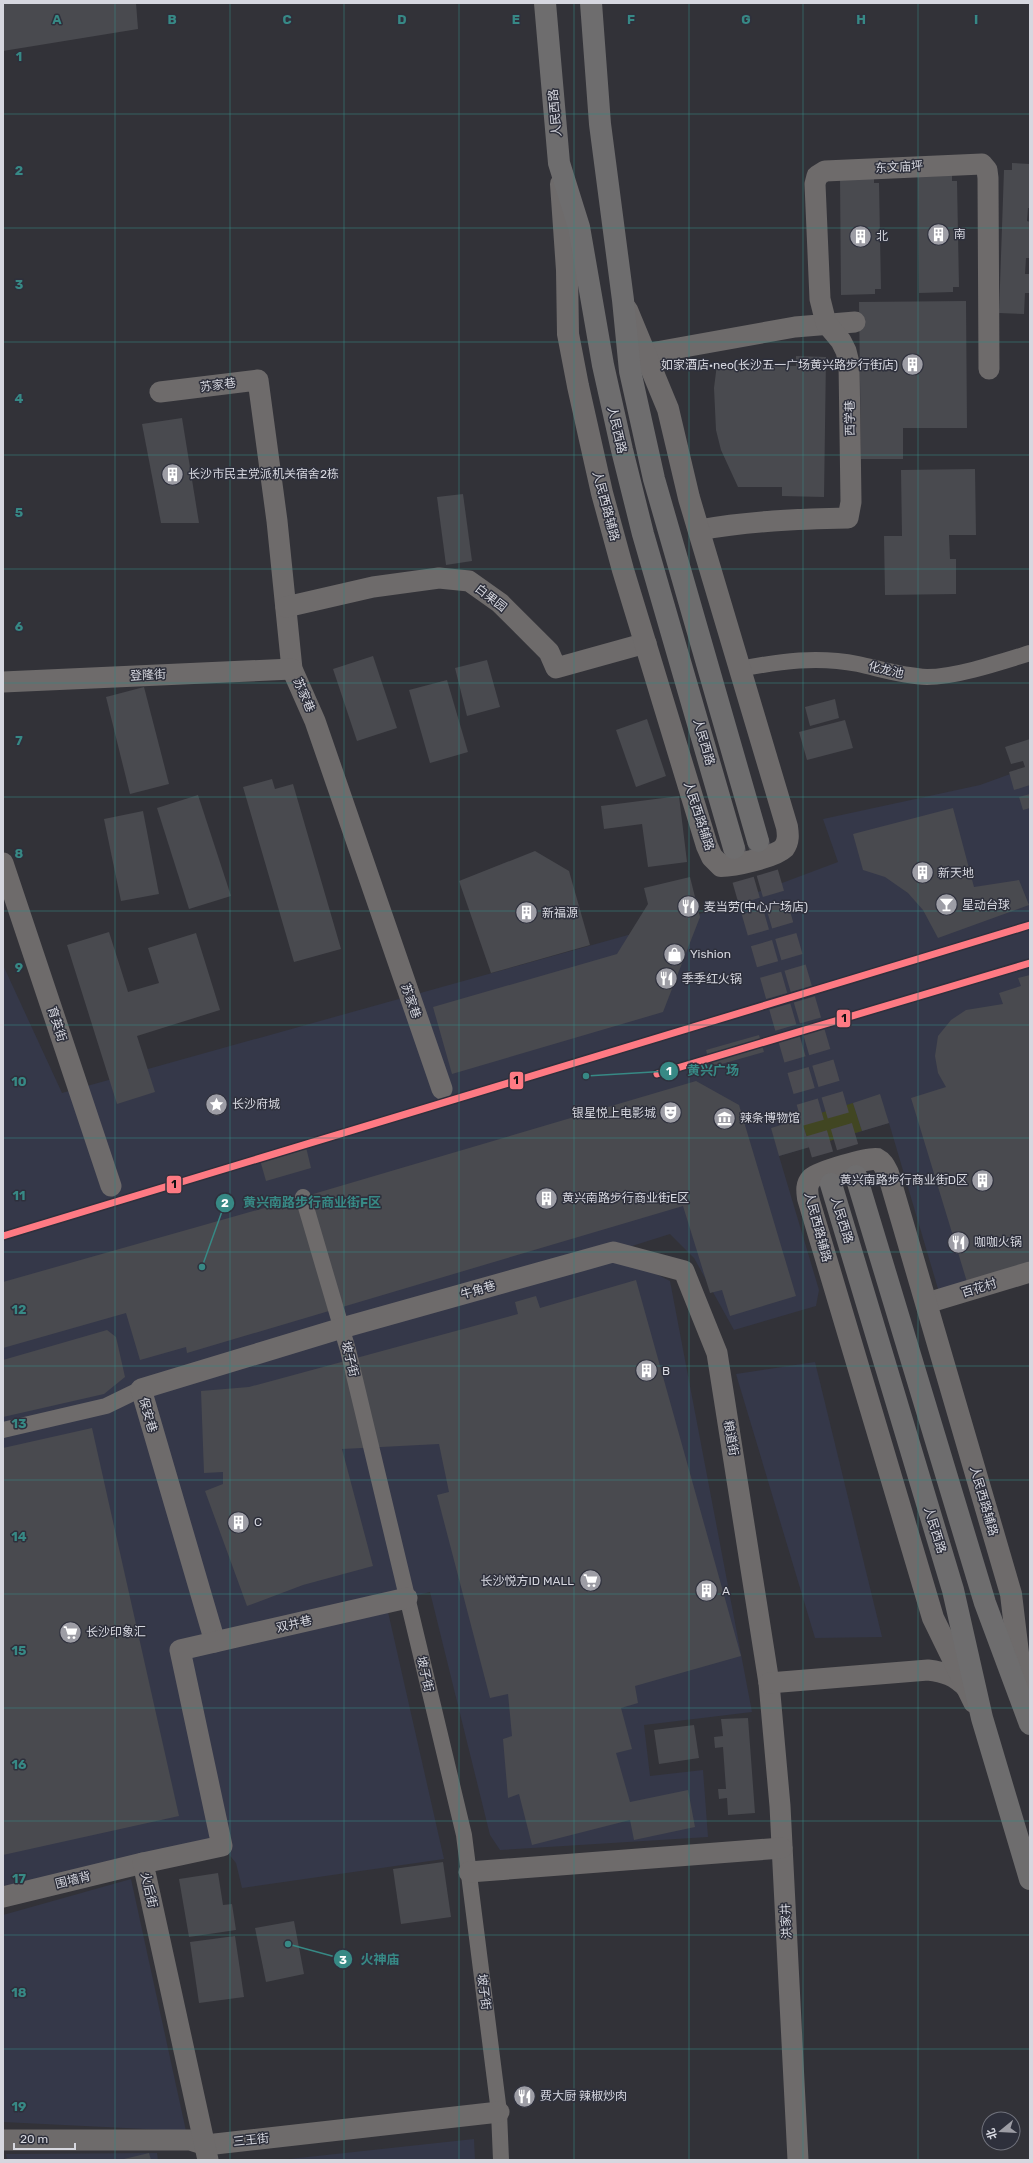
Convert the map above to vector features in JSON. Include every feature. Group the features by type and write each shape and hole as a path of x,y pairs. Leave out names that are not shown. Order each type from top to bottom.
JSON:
{"main road":[{"name":"人民西路","path":"546,3 559,163 579,227 603,365 643,534 734,848"},
{"name":"人民西路","path":"591,3 600,124 623,300 630,371 654,479 758,841"},
{"path":"856,1176 985,1603 1027,1714"},
{"name":"人民西路","path":"831,1184 953,1590 982,1718 1030,1879"}],"street":[{"name":"人民西路辅路","path":"559,163 567,270 568,334 602,492 707,846 712,857 721,866 732,866 774,853 783,848 788,839 787,827 699,530 668,409 623,300"},
{"name":"东文庙坪","path":"817,176 825,171 982,164 987,170 988,178 989,369"},
{"name":"西学巷","path":"699,530 785,520 848,518 851,502 850,363 841,341 826,323 820,299 815,184 817,176"},
{"path":"645,354 826,323 855,322"},
{"name":"苏家巷","path":"160,392 258,380 277,522 292,668 315,721 442,1089"},
{"name":"白果园","path":"286,608 373,587 439,578 469,581 500,603 549,652 556,668 646,643"},
{"name":"化龙池","path":"741,669 789,660 815,659 858,664 909,675 927,677 946,675 1030,653"},
{"name":"登隆街","path":"3,682 292,668"},
{"name":"育英街","path":"3,863 111,1186"},
{"name":"人民西路辅路","path":"982,1718 933,1618 808,1198 807,1186 812,1178 822,1173 865,1160 875,1159 884,1164 928,1303 1023,1637 1027,1714"},
{"name":"坡子街","path":"303,1197 342,1328 464,1835 499,2112 502,2160"},
{"name":"牛角巷","path":"342,1328 613,1252"},
{"name":"粮道街","path":"613,1252 684,1271 716,1353 769,1683"},
{"name":"百花村","path":"928,1303 1030,1272"},
{"name":"保安巷","path":"215,1642 141,1389 342,1328"},
{"path":"3,1430 106,1406 141,1389"},
{"name":"双井巷","path":"180,1650 407,1598"},
{"name":"火后街","path":"180,1650 222,1846 143,1862 207,2152"},
{"path":"769,1683 928,1670 942,1672 956,1677 967,1688"},
{"name":"洪家井","path":"769,1683 780,1806 798,2160"},
{"path":"469,1872 782,1848"},
{"name":"围墙背","path":"3,1897 143,1862"},
{"name":"三王街","path":"3,2140 190,2140 207,2152 499,2112"}],"shaded area":[{"path":"1030,767 1030,1272 941,1299 889,1123 779,1156 819,1290 816,1306 734,1330 694,1258 670,1234 613,1252 670,1281 752,1712 644,1725 650,1776 703,1770 708,1837 500,1850 490,1835 430,1592 386,1603 444,1859 242,1888 236,1863 222,1846 3,1897 3,965 62,1093 689,918 838,862 823,819 980,785"},
{"path":"815,1362 882,1637 815,1638 736,1374"},
{"path":"131,1879 186,2131 3,2122 3,1915"},
{"path":"474,2139 475,2160 280,2160"},
{"path":"157,2153 158,2160 7,2160 6,2154"}],"green space":[{"path":"853,1103 862,1131 810,1147 801,1119"}],"building":[{"path":"3,3 136,3 138,29 3,51"},
{"path":"1012,163 1030,164 1030,208 1028,208 1027,221 1030,222 1030,258 1026,258 1025,274 1030,274 1030,293 1025,293 1024,314 999,313 1004,170 1012,170"},
{"name":"南","path":"952,175 952,181 957,181 959,287 953,287 953,292 919,293 918,176"},
{"name":"北","path":"840,177 874,177 874,183 879,183 881,289 875,289 875,294 841,295"},
{"name":"如家酒店·neo(长沙五一广场黄兴路步行街店)","path":"966,301 967,428 903,428 903,459 861,459 859,302"},
{"path":"796,356 826,357 824,497 782,496 782,487 738,487 721,450 716,430 714,388 717,364 796,366"},
{"name":"长沙市民主党派机关宿舍2栋","path":"182,418 199,523 161,523 142,424"},
{"path":"975,469 976,535 949,535 950,559 956,559 956,594 885,595 884,536 902,536 901,470"},
{"path":"463,494 472,561 446,565 437,497"},
{"path":"373,656 397,728 357,741 333,669"},
{"path":"487,660 500,707 467,716 455,668"},
{"path":"447,680 468,752 430,763 409,690"},
{"path":"144,687 169,784 130,794 106,697"},
{"path":"835,699 839,718 810,726 805,707"},
{"path":"647,719 666,776 636,787 616,730"},
{"path":"845,720 853,748 807,760 799,732"},
{"path":"1030,739 1030,785 1014,790 1009,772 1025,767 1023,761 1011,764 1005,747"},
{"path":"272,779 275,789 293,784 341,949 294,962 243,787"},
{"path":"1030,794 1030,808 1023,810 1019,797"},
{"path":"198,795 231,896 189,909 157,808"},
{"path":"679,796 687,862 648,867 642,824 604,829 601,806"},
{"name":"新天地","path":"953,808 974,887 1019,880 1029,905 938,938 923,910 908,893 885,877 863,870 853,834"},
{"path":"143,811 159,894 121,901 104,819"},
{"name":"新福源","path":"535,851 569,871 590,945 491,973 459,881"},
{"path":"690,877 700,917 663,1012 452,1074 433,1007 617,954 648,904 644,888"},
{"path":"109,932 128,992 159,983 148,948 196,933 220,1010 137,1036 155,1092 117,1104 67,945"},
{"name":"黄兴南路步行商业街D区","path":"1030,975 1030,1263 967,1282 911,1098 946,1087 938,1073 935,1056 938,1036 951,1020 966,1010 1003,1004 999,993 1021,986 1018,978"},
{"path":"759,1035 764,1052 711,1067 706,1050"},
{"name":"黄兴南路步行商业街E区","path":"696,1081 739,1105 796,1296 730,1316 722,1290 710,1293 683,1206 187,1353 186,1347 140,1360 126,1313 3,1348 3,1282 303,1197"},
{"path":"880,1094 889,1123 862,1131 853,1103"},
{"path":"801,1119 810,1147 779,1156 771,1128"},
{"path":"306,1147 311,1168 266,1181 260,1160"},
{"name":"长沙悦方ID MALL","path":"636,1280 741,1656 635,1686 638,1703 621,1708 632,1749 616,1753 630,1802 688,1790 695,1827 634,1840 630,1820 532,1845 519,1794 508,1798 503,1739 512,1736 508,1694 490,1698 437,1495 449,1492 439,1444 342,1449 373,1566 303,1585 247,1606 205,1491 223,1484 223,1472 204,1473 201,1391 249,1387 518,1314 515,1302 536,1296 540,1308"},
{"path":"107,1330 116,1337 125,1377 104,1394 3,1417 3,1360"},
{"name":"长沙印象汇","path":"92,1428 179,1816 3,1855 3,1448"},
{"path":"748,1718 755,1813 728,1815 727,1798 719,1799 718,1789 726,1789 723,1747 715,1748 714,1737 723,1736 721,1719"},
{"path":"694,1725 699,1758 659,1764 654,1730"},
{"path":"443,1862 451,1917 401,1924 393,1869"},
{"path":"218,1873 223,1905 232,1904 236,1930 189,1937 179,1879"},
{"path":"294,1921 304,1974 266,1982 255,1928"},
{"path":"235,1936 244,1997 199,2003 190,1942"},
{"path":"149,2153 151,2160 124,2160 124,2159"}],"tunnel":[{"path":"758,841 856,1176"},
{"path":"734,848 831,1184"}],"transit line":[{"name":"1","path":"3,1236 1030,925"},
{"name":"1","path":"657,1074 1030,963"}],"place":[{"name":"南","path":"938,234"},
{"name":"北","path":"860,236"},
{"name":"如家酒店·neo(长沙五一广场黄兴路步行街店)","path":"913,365"},
{"name":"长沙市民主党派机关宿舍2栋","path":"172,474"},
{"name":"新天地","path":"922,873"},
{"name":"星动台球","path":"947,905"},
{"name":"麦当劳(中心广场店)","path":"689,907"},
{"name":"新福源","path":"526,913"},
{"name":"Yishion","path":"674,954"},
{"name":"季季红火锅","path":"666,979"},
{"name":"黄兴广场","path":"586,1076"},
{"name":"长沙府城","path":"217,1104"},
{"name":"银星悦上电影城","path":"671,1113"},
{"name":"辣条博物馆","path":"724,1118"},
{"name":"黄兴南路步行商业街D区","path":"983,1180"},
{"name":"黄兴南路步行商业街E区","path":"547,1198"},
{"name":"咖咖火锅","path":"959,1242"},
{"name":"黄兴南路步行商业街F区","path":"202,1267"},
{"name":"B","path":"646,1371"},
{"name":"C","path":"238,1522"},
{"name":"长沙悦方ID MALL","path":"590,1581"},
{"name":"A","path":"707,1591"},
{"name":"长沙印象汇","path":"70,1632"},
{"name":"火神庙","path":"288,1944"},
{"name":"费大厨 辣椒炒肉","path":"524,2096"}]}
